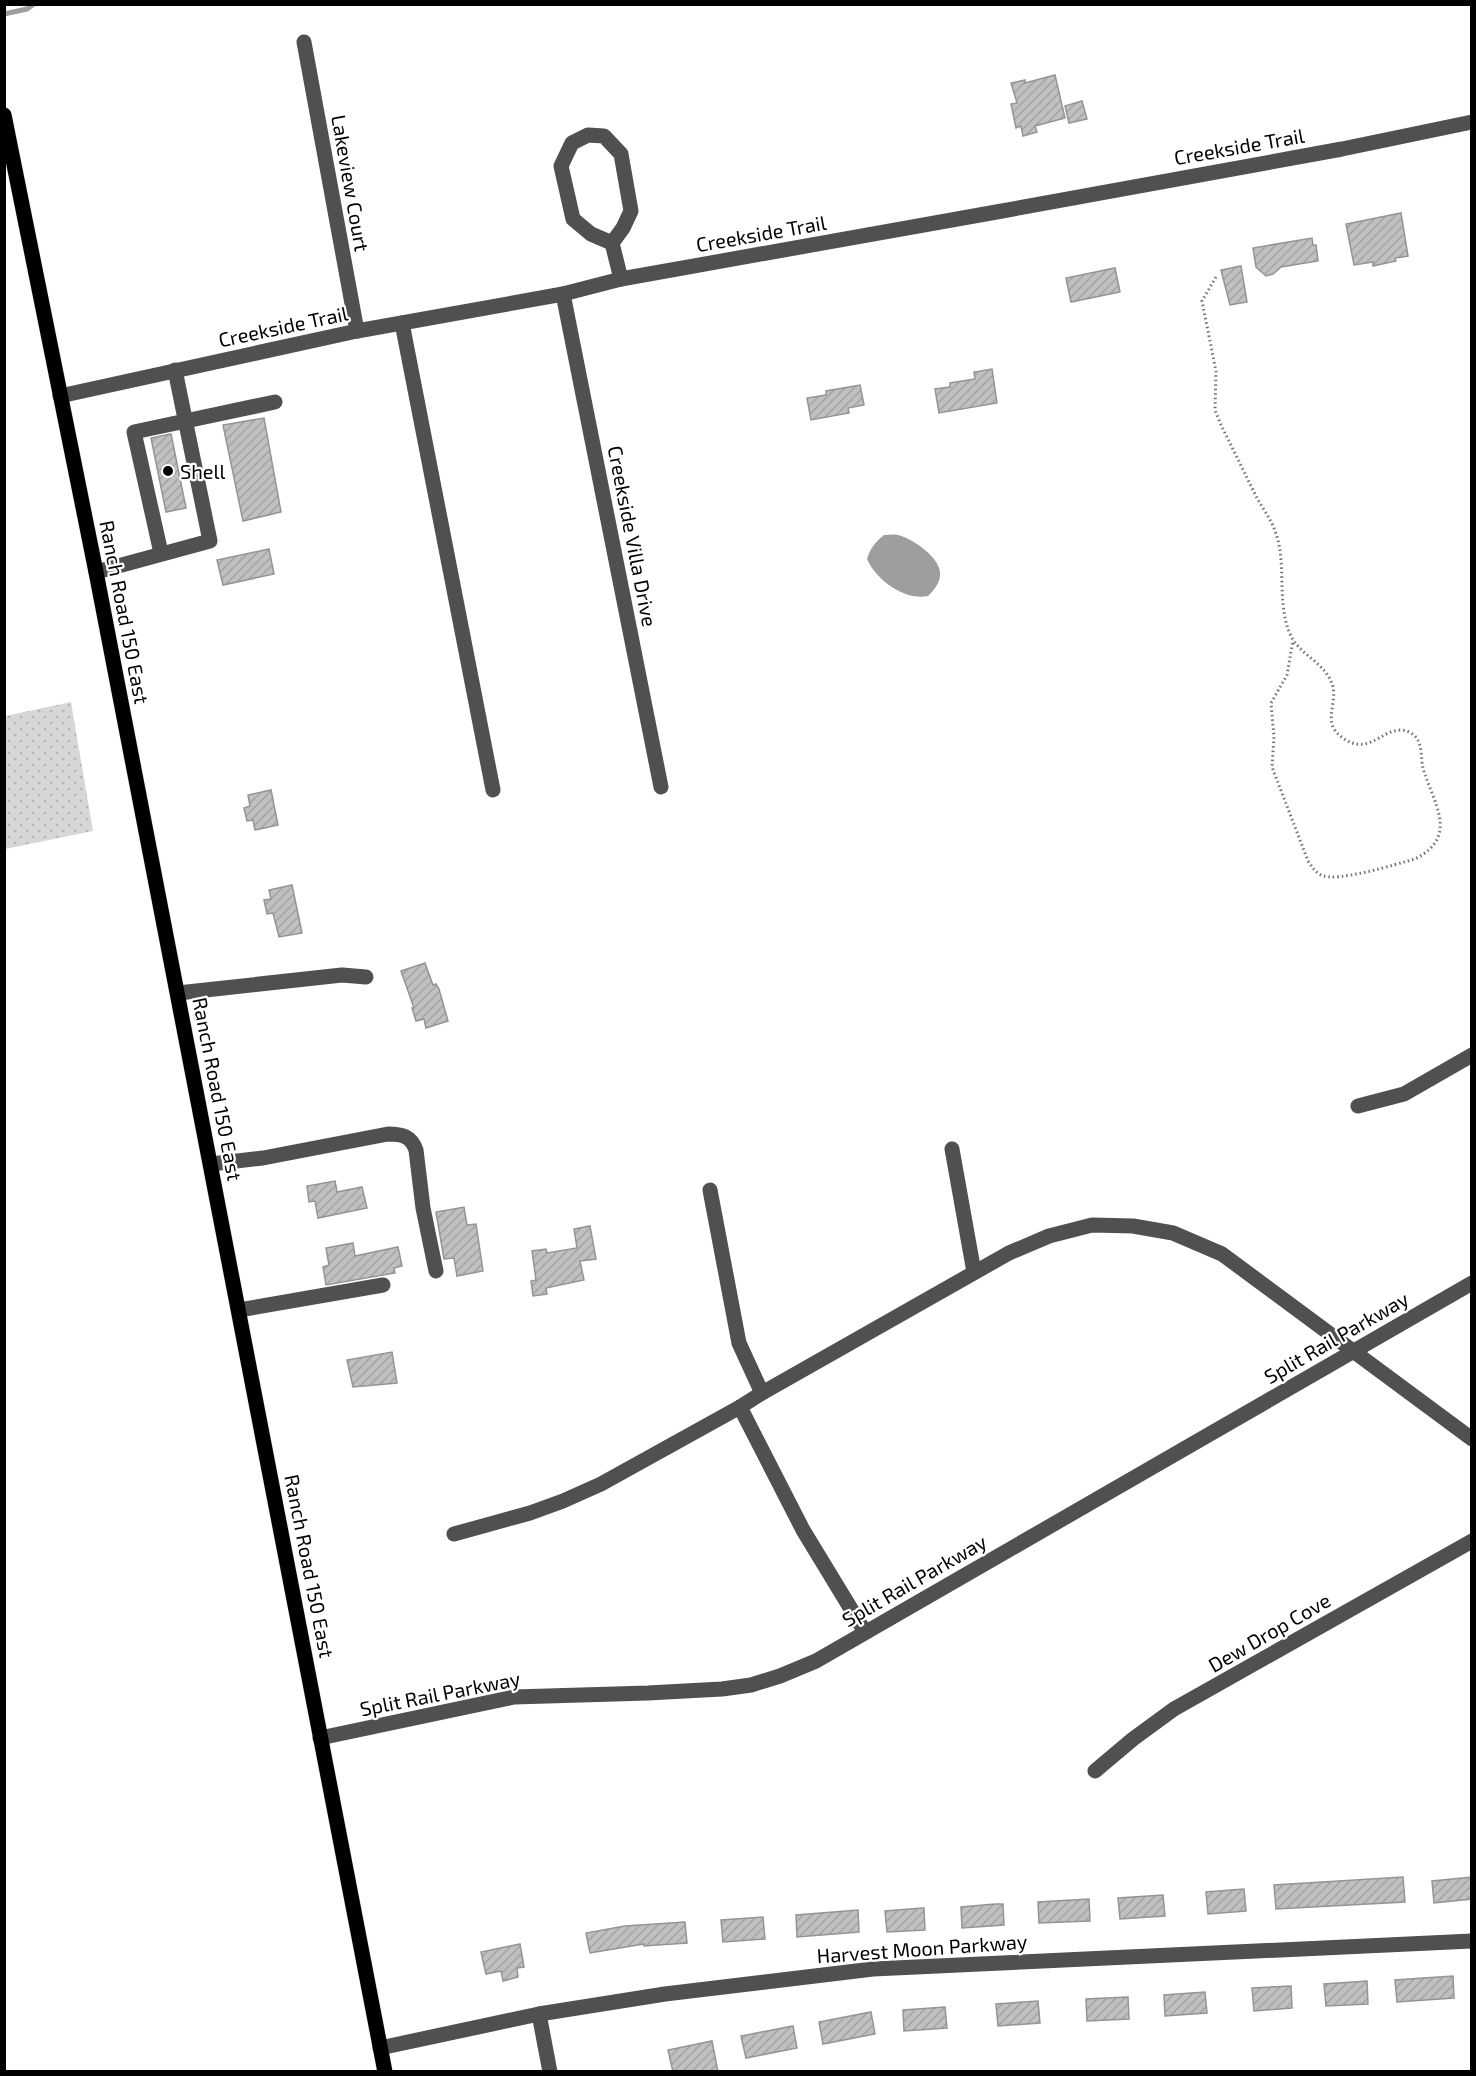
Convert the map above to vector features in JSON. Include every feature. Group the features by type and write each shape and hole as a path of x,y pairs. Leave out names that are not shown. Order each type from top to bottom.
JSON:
{"main road":[{"name":"Ranch Road 150 East","path":"4,115 178,993 385,2072"}],"street":[{"name":"Lakeview Court","path":"304,42 357,331"},
{"name":"Creekside Trail","path":"60,396 357,331 563,294 621,279 991,213 1472,122"},
{"path":"588,135 604,136 621,154 631,211 623,228 612,243 591,234 573,219 561,166 572,143 588,135"},
{"path":"612,243 621,279"},
{"name":"Creekside Villa Drive","path":"563,294 661,787"},
{"path":"402,323 493,790"},
{"path":"96,572 210,541 175,370"},
{"path":"161,553 134,432 275,402"},
{"path":"178,993 342,975 366,977"},
{"path":"1359,1106 1404,1094 1472,1055"},
{"path":"211,1164 262,1158 388,1134 407,1137 413,1142 416,1150 423,1208 435,1271"},
{"path":"952,1149 974,1272"},
{"path":"710,1190 739,1343 762,1393"},
{"path":"454,1534 530,1513 601,1484 1009,1253 1049,1236 1092,1226 1133,1226 1173,1233 1222,1254 1472,1439"},
{"name":"Split Rail Parkway","path":"320,1738 514,1697 648,1694 722,1689 751,1685 780,1676 816,1660 1472,1283"},
{"path":"239,1310 384,1285"},
{"path":"740,1407 803,1530 865,1632"},
{"name":"Dew Drop Cove","path":"1095,1771 1133,1739 1174,1710 1472,1540"},
{"name":"Harvest Moon Parkway","path":"380,2048 539,2014 665,1994 873,1969 1472,1941"},
{"path":"539,2014 550,2072"}],"path":[{"path":"1215,277 1202,302 1216,371 1215,410 1275,531 1286,621 1293,640 1318,663 1333,686 1333,726 1339,735 1356,745 1366,745 1401,729 1413,734 1418,741 1422,750 1423,767 1435,799 1441,828 1425,855 1350,875 1328,878 1314,870 1308,861 1272,767 1274,737 1271,704 1287,675 1293,640"}],"shaded area":[{"path":"884,535 898,535 911,540 932,556 940,569 940,576 936,587 928,596 919,597 901,592 884,581 871,567 867,559 868,555"},
{"path":"71,702 93,831 5,849 5,716"}],"building":[{"path":"1055,75 1065,118 1035,126 1037,132 1023,136 1021,126 1016,128 1011,104 1017,103 1011,83 1025,80 1025,83"},
{"path":"1082,101 1087,119 1069,123 1065,106"},
{"path":"1401,213 1408,256 1373,266 1373,262 1354,265 1346,224"},
{"path":"1312,238 1313,245 1316,245 1318,261 1281,267 1273,274 1266,276 1256,267 1253,248"},
{"path":"1241,266 1247,302 1230,305 1221,270"},
{"path":"1115,268 1120,292 1071,302 1066,278"},
{"path":"992,369 997,403 939,413 935,389 950,387 950,383 975,379 974,372"},
{"path":"860,385 864,405 848,408 849,413 811,420 807,398 826,395 826,391"},
{"path":"264,418 281,512 243,521 223,425"},
{"name":"Shell","path":"171,434 186,508 166,512 151,438"},
{"path":"269,549 274,574 223,585 217,560"},
{"path":"271,790 278,825 255,830 253,820 247,821 244,808 250,806 248,795"},
{"path":"292,885 302,933 279,937 273,913 267,914 264,900 271,899 269,890"},
{"path":"425,963 433,985 436,984 439,989 448,1021 426,1028 424,1019 416,1021 412,1008 414,1008 401,971"},
{"path":"335,1181 337,1192 362,1187 367,1208 318,1218 315,1201 309,1202 307,1186"},
{"path":"464,1207 467,1225 476,1224 483,1271 457,1276 454,1258 444,1259 436,1212"},
{"path":"590,1226 596,1259 580,1261 584,1280 546,1288 547,1294 533,1296 531,1281 536,1280 532,1251 546,1249 547,1253 577,1248 574,1229"},
{"path":"353,1243 355,1256 398,1247 402,1266 394,1268 395,1273 326,1285 323,1267 329,1265 326,1248"},
{"path":"392,1352 397,1383 353,1387 347,1360"},
{"path":"1403,1877 1405,1902 1276,1909 1274,1885"},
{"path":"1472,1877 1472,1899 1434,1903 1432,1881"},
{"path":"1244,1889 1246,1911 1208,1914 1206,1892"},
{"path":"1163,1895 1165,1916 1120,1919 1118,1898"},
{"path":"1089,1899 1090,1921 1039,1923 1038,1902"},
{"path":"1003,1904 1004,1925 962,1928 961,1907"},
{"path":"924,1908 925,1930 887,1932 885,1911"},
{"path":"858,1910 859,1932 797,1937 796,1915"},
{"path":"763,1917 765,1939 723,1942 721,1920"},
{"path":"685,1922 687,1943 644,1946 644,1944 590,1953 586,1933 625,1926"},
{"path":"520,1944 524,1967 517,1968 518,1977 503,1981 501,1971 486,1974 481,1952"},
{"path":"1453,1976 1454,1998 1397,2002 1395,1980"},
{"path":"1367,1981 1368,2004 1326,2006 1324,1984"},
{"path":"1291,1986 1292,2008 1254,2011 1252,1988"},
{"path":"1205,1992 1207,2013 1165,2016 1164,1995"},
{"path":"1128,1997 1129,2019 1087,2021 1086,1999"},
{"path":"1038,2001 1040,2023 998,2026 996,2004"},
{"path":"945,2007 947,2028 904,2031 903,2010"},
{"path":"871,2012 875,2034 823,2044 819,2022"},
{"path":"793,2026 797,2048 746,2058 741,2036"},
{"path":"712,2041 718,2072 673,2072 668,2050"}],"waterway":[{"path":"4,14 27,9 34,4"}],"place":[{"name":"Shell","path":"168,471"}]}
